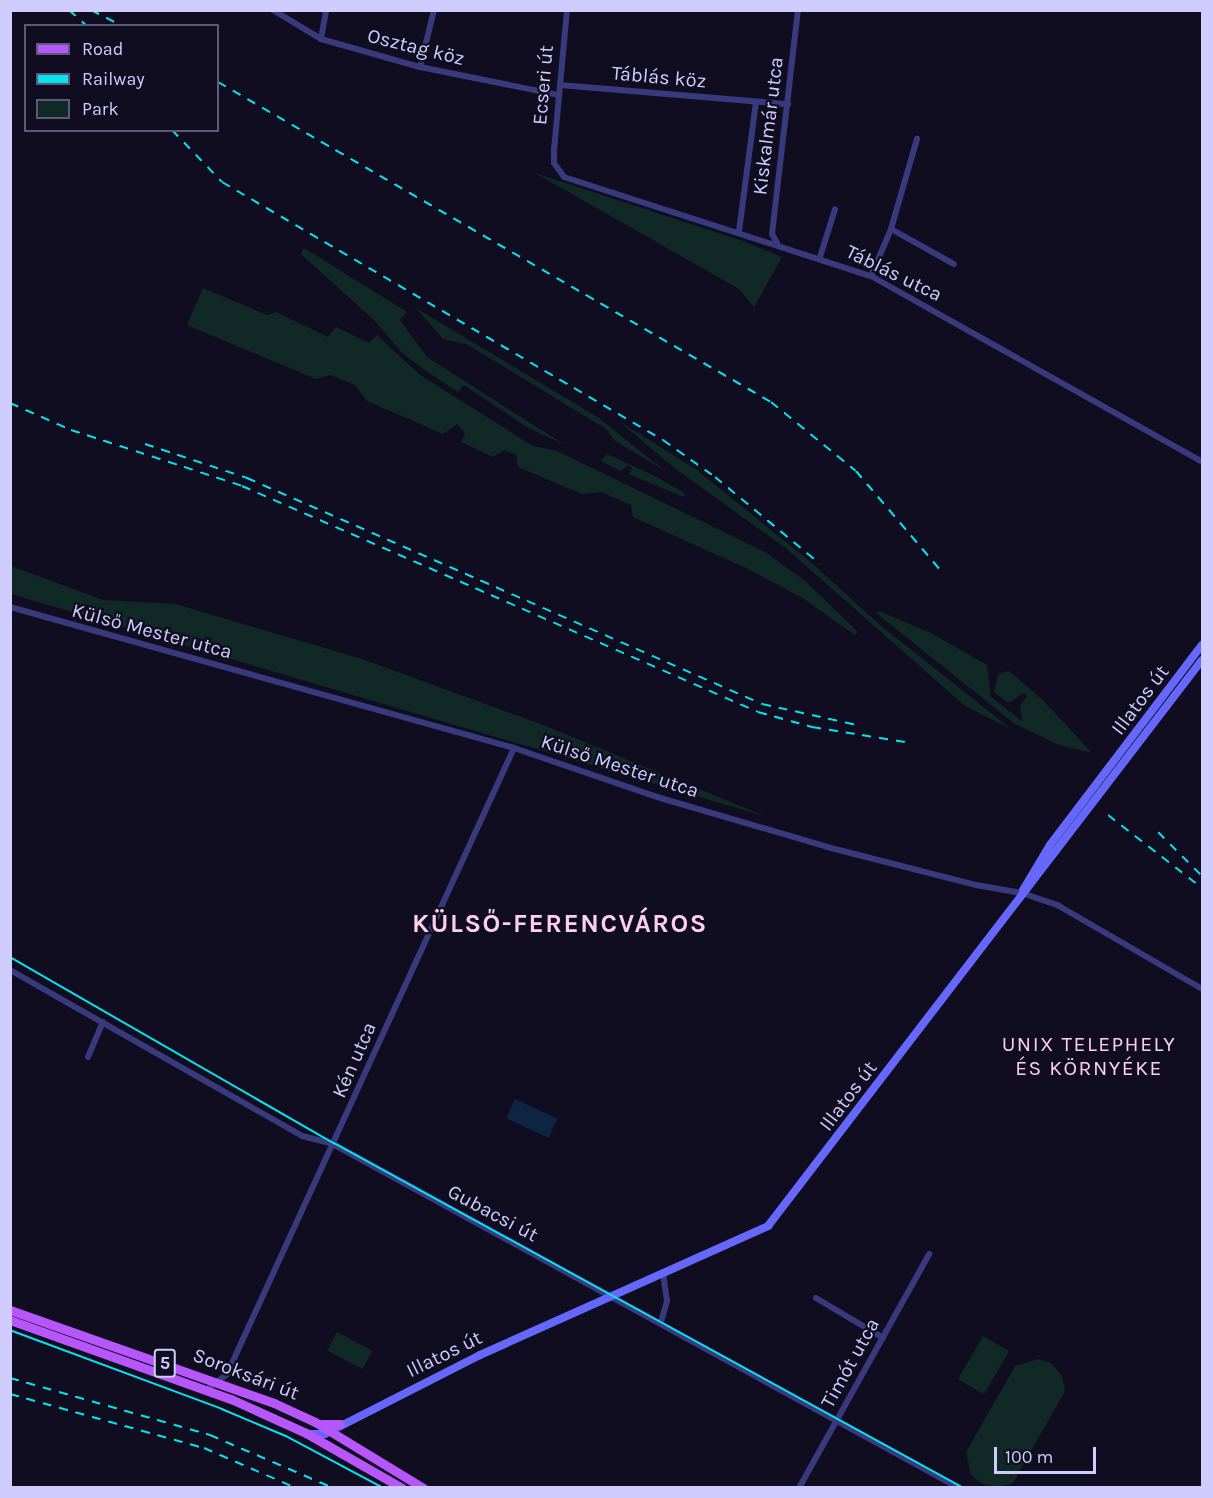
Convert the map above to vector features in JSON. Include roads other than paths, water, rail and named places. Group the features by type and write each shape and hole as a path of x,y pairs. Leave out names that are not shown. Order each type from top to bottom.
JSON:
{"main road":[{"name":"Soroksári út","path":"10,1310 220,1382 315,1422 423,1488"},
{"name":"Soroksári út","path":"10,1320 231,1399 306,1433 402,1488"},
{"path":"315,1422 340,1424"}],"street":[{"name":"Osztag köz","path":"273,10 321,39 420,67 559,95"},
{"path":"321,39 326,10"},
{"path":"420,67 434,10"},
{"name":"Ecseri út","path":"554,163 567,10"},
{"name":"Kiskalmár utca","path":"777,243 772,234 798,10"},
{"name":"Táblás köz","path":"560,85 788,104"},
{"path":"739,231 756,102"},
{"path":"871,276 891,229 918,139"},
{"name":"Táblás utca","path":"554,163 569,180 777,243 871,276 1203,462"},
{"path":"820,257 835,209"},
{"path":"891,229 954,264"},
{"name":"Külső Mester utca","path":"10,607 514,748 657,797 831,848 976,885 1022,893 1059,906 1203,989"},
{"name":"Illatos út","path":"1022,893 1028,876 1050,845 1203,645"},
{"name":"Illatos út","path":"333,1433 340,1424 480,1355 759,1232 775,1219 1022,893 1203,660"},
{"name":"Kén utca","path":"220,1382 333,1144 514,748"},
{"name":"Gubacsi út","path":"10,970 302,1136 333,1144 614,1296 959,1488"},
{"path":"88,1057 103,1022"},
{"name":"Timót utca","path":"799,1488 929,1254"},
{"path":"661,1322 667,1301 663,1274"},
{"path":"816,1298 883,1338"},
{"path":"206,1390 220,1382 231,1399"},
{"path":"306,1433 319,1436 333,1433 336,1449"}],"water":[{"path":"515,1099 558,1119 549,1138 506,1118"}],"tram line":[{"path":"10,957 334,1143 964,1488"},
{"path":"10,1330 222,1409 286,1436 384,1488"}],"railway":[{"path":"69,10 85,24"},
{"path":"91,10 119,24"},
{"path":"219,83 771,402 856,471 941,571"},
{"path":"174,132 222,182 663,440 715,477 820,564"},
{"path":"10,403 71,430 242,486 758,712 812,727 905,742"},
{"path":"145,444 247,478 762,704 857,725"},
{"path":"1108,815 1202,888"},
{"path":"1158,832 1202,876"},
{"path":"10,1378 210,1435 333,1488"},
{"path":"10,1394 204,1448 296,1488"}],"district":[{"name":"KÜLSŐ-FERENCVÁROS","path":"560,924"},
{"name":"UNIX TELEPHELY ÉS KÖRNYÉKE","path":"1089,1056"}]}
